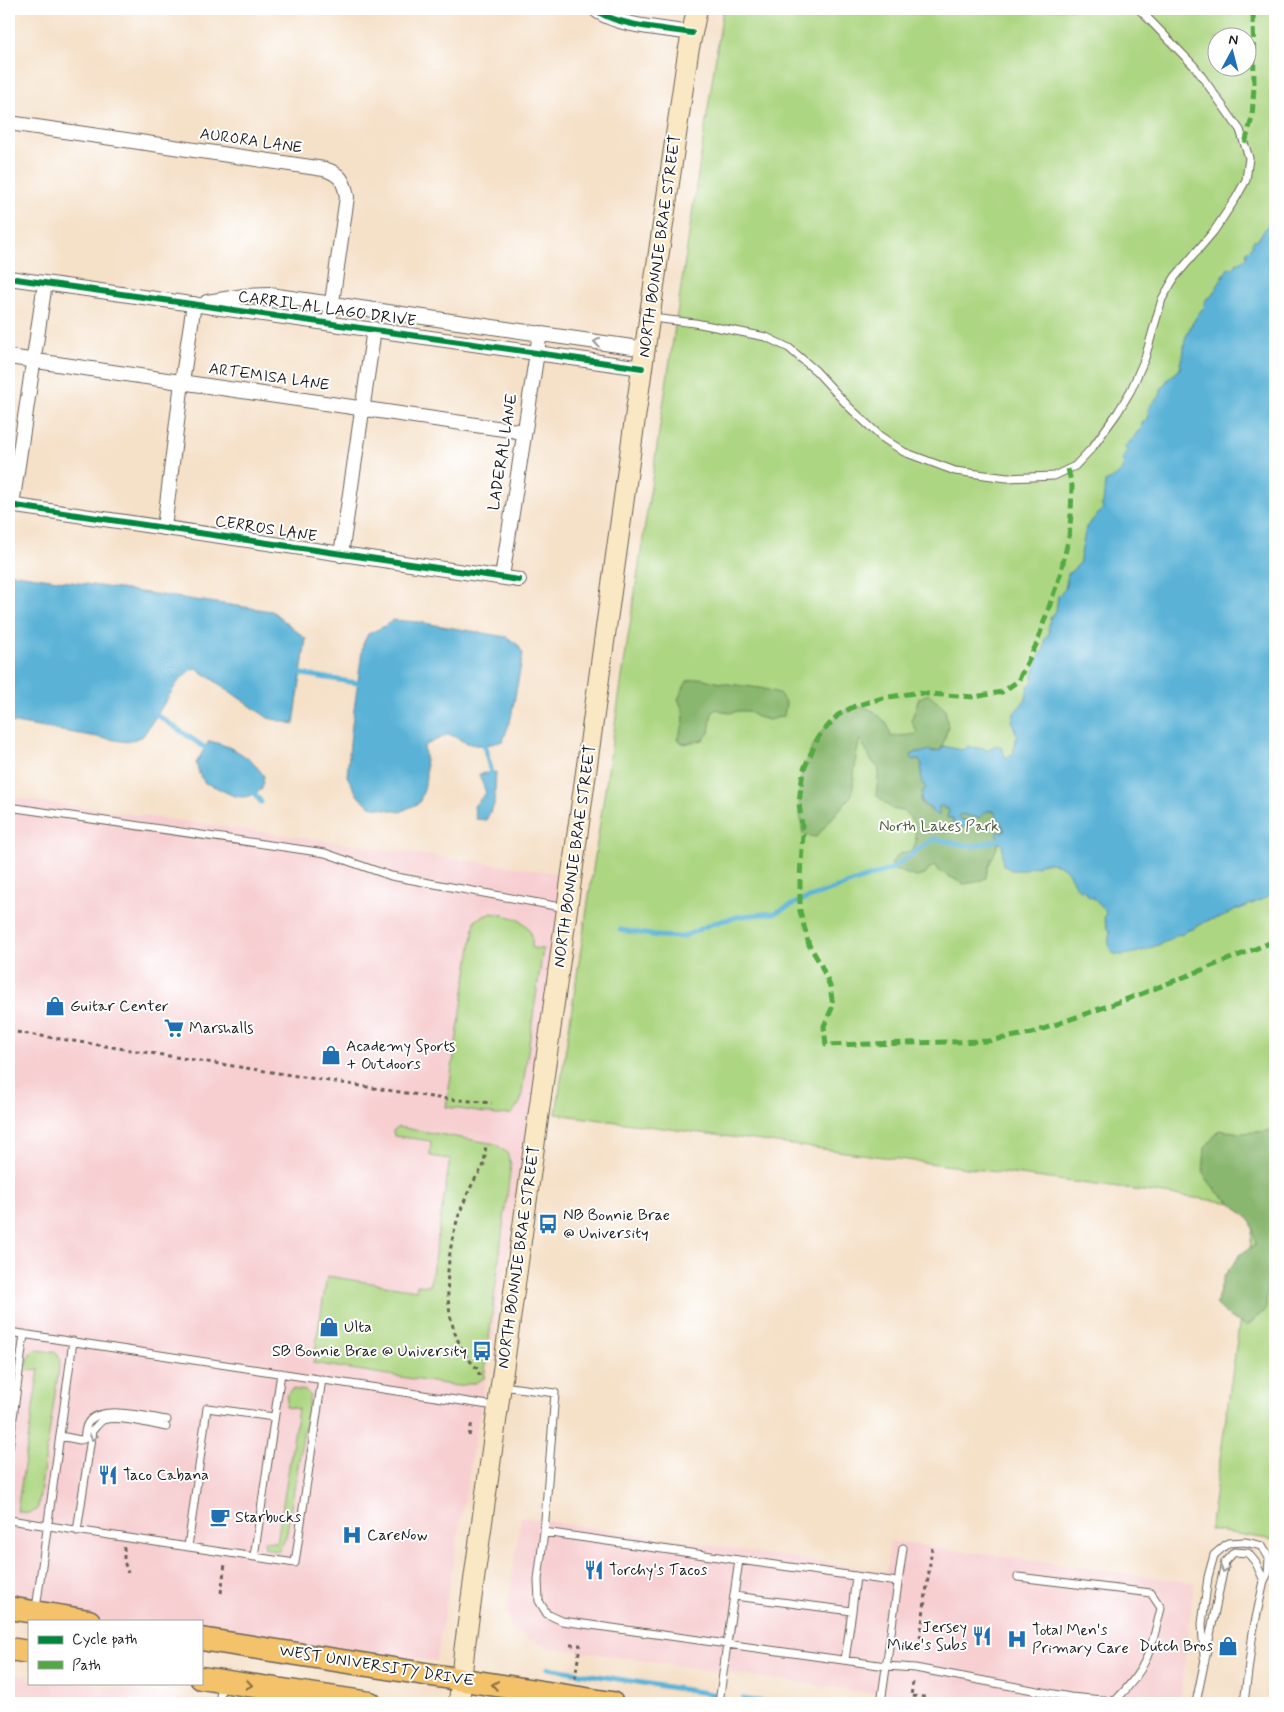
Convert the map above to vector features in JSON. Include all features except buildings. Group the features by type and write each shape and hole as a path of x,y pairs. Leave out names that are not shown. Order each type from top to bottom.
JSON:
{"main road":[{"name":"NORTH BONNIE BRAE STREET","path":"459,1703 649,318 697,9"},
{"path":"9,1608 83,1620"},
{"name":"WEST UNIVERSITY DRIVE","path":"202,1639 612,1703"},
{"path":"9,1649 28,1652"},
{"path":"212,1679 370,1703"}],"street":[{"path":"595,9 602,16 621,21 692,33"},
{"name":"AURORA LANE","path":"9,123 334,172 341,178 347,197 329,323"},
{"name":"CARRIL AL LAGO DRIVE","path":"9,278 642,368"},
{"path":"10,505 46,283"},
{"name":"CARRIL AL LAGO DRIVE","path":"194,304 244,296 270,295 646,349"},
{"path":"164,528 182,382 194,304"},
{"path":"341,555 374,330"},
{"name":"LADERAL LANE","path":"502,577 540,333"},
{"name":"ARTEMISA LANE","path":"9,357 524,432"},
{"name":"CERROS LANE","path":"10,505 518,580"}],"lane":[{"path":"649,318 695,323 766,337 789,348 816,371 849,407 880,436 904,452 955,471 1007,478 1054,476 1075,466 1092,448 1131,390 1145,358 1162,300 1175,277 1214,231 1246,180 1249,158 1240,130 1195,67 1139,9"},
{"path":"9,807 326,854 391,876 568,909"},
{"path":"9,1332 499,1406"},
{"path":"9,1448 24,1334"},
{"path":"36,1612 73,1341"},
{"path":"254,1557 281,1373"},
{"path":"9,1520 188,1548 295,1562 322,1379"},
{"path":"502,1386 555,1393 544,1532 538,1580 539,1601 547,1614 562,1621 886,1666 915,1668 1070,1700 1136,1703"},
{"path":"188,1548 207,1408 274,1417"},
{"path":"60,1436 84,1439 88,1423 97,1416 107,1413 119,1413 166,1423 116,1419 102,1421 92,1431 77,1530"},
{"path":"544,1532 898,1582"},
{"path":"1204,1657 1202,1624 1208,1577 1214,1555 1228,1543 1245,1542 1262,1546 1269,1558 1268,1572 1264,1580 1254,1632 1244,1703"},
{"path":"881,1703 903,1548"},
{"path":"1196,1703 1225,1562 1234,1552 1248,1553 1256,1563 1264,1580"},
{"path":"719,1703 739,1560"},
{"path":"845,1660 856,1576"},
{"path":"1018,1577 1151,1593 1161,1608 1153,1645 1131,1685 1115,1701"},
{"path":"734,1596 852,1611"},
{"path":"212,1679 219,1703"}],"path":[{"path":"9,1031 438,1098 492,1103"},
{"path":"479,1376 479,1370 471,1363 454,1330 447,1284 454,1231 466,1199 484,1164 486,1145"},
{"path":"469,1436 472,1422"},
{"path":"126,1538 124,1554 128,1573"},
{"path":"918,1646 932,1548"},
{"path":"221,1593 227,1553"},
{"path":"570,1645 580,1646 574,1684"},
{"path":"913,1682 911,1696 925,1697 924,1703"}],"shaded area":[{"path":"9,797 572,875 568,909 436,1661 202,1632 202,1620 99,1620 9,1608"},
{"path":"521,1517 886,1572 890,1541 1194,1583 1180,1703 941,1703 548,1647 524,1637 510,1627 507,1609"},
{"path":"9,1673 28,1676 28,1684 87,1684 217,1703 9,1703"}],"green space":[{"name":"North Lakes Park","path":"723,9 1275,9 1275,1540 1210,1530 1256,1206 556,1114"},
{"path":"701,678 779,693 786,703 784,716 769,720 757,717 748,711 730,713 716,709 712,713 709,733 703,740 684,744 677,739 684,719 678,699 687,681"},
{"path":"929,694 945,708 948,727 941,750 917,752 912,755 913,760 919,760 922,764 921,774 927,789 923,790 920,800 923,805 939,813 939,806 942,805 944,809 948,808 947,817 953,818 954,827 957,829 971,825 968,821 958,818 958,814 979,818 987,811 993,811 1005,831 1001,833 998,831 998,843 986,878 977,882 964,884 939,871 936,865 930,868 925,875 916,877 891,869 892,862 899,854 913,850 916,841 914,824 906,812 892,809 876,795 879,769 871,760 860,739 852,795 816,837 803,835 799,802 801,778 810,753 830,722 845,711 862,707 870,709 884,720 891,737 915,734 918,733 911,721 919,698"},
{"path":"492,913 515,918 521,922 530,931 532,948 543,949 520,1103 511,1114 497,1115 446,1107 475,921"},
{"path":"1275,1123 1275,1267 1268,1276 1266,1309 1247,1326 1229,1317 1216,1304 1224,1276 1241,1254 1256,1244 1251,1221 1217,1192 1203,1174 1205,1148 1219,1130 1242,1133 1269,1131"},
{"path":"398,1127 496,1144 507,1153 511,1164 484,1378 475,1383 457,1386 313,1363 327,1276 416,1290 417,1285 430,1286 450,1159 430,1156 431,1141 394,1136 393,1131"},
{"path":"36,1350 54,1352 58,1355 60,1361 38,1507 35,1511 28,1513 17,1511 39,1369 26,1371 30,1353"},
{"path":"292,1389 306,1391 310,1395 286,1537 278,1552 265,1548 264,1541 277,1542 298,1409 286,1407 288,1393"}],"water":[{"path":"1275,220 1275,894 1236,909 1223,917 1209,920 1157,946 1136,953 1118,955 1113,953 1110,948 1110,931 1107,929 1104,918 1106,912 1092,897 1089,897 1085,891 1075,885 1069,874 1060,865 1051,863 1039,864 1025,870 1011,870 1003,865 1002,844 998,843 999,838 996,834 998,831 1001,833 1005,831 993,811 987,811 979,818 960,814 958,818 968,821 971,825 957,829 953,825 953,818 947,818 948,808 944,809 942,805 939,806 939,816 931,811 931,808 923,803 921,796 923,790 926,789 921,781 922,764 919,760 913,760 911,755 929,750 933,752 941,750 943,746 962,750 968,746 984,748 986,751 996,745 1002,748 1005,757 1013,754 1017,735 1012,722 1014,713 1026,699 1028,686 1033,681 1039,657 1044,649 1045,638 1050,632 1048,631 1050,618 1056,611 1058,596 1065,589 1068,574 1079,564 1086,527 1103,508 1101,505 1103,504 1105,482 1122,470 1123,457 1127,452 1125,446 1141,430 1142,423 1148,416 1148,408 1161,394 1160,391 1168,379 1180,368 1186,337 1196,317 1205,306 1207,298 1211,297 1228,268 1234,268 1237,263 1244,260 1247,256 1246,252 1252,246 1254,240 1258,239 1268,223"},
{"path":"9,573 272,611 306,639 294,724 268,718 196,668 178,682 143,736 127,742 9,722"},
{"path":"393,620 418,622 507,637 518,645 523,654 511,718 503,741 487,745 475,745 464,742 449,734 424,746 426,774 422,795 419,803 400,812 370,806 358,796 347,776 363,644 368,634"},
{"path":"209,741 233,749 247,757 264,776 262,789 246,797 239,797 205,783 199,774 196,763"},
{"path":"496,772 494,805 486,820 476,819 474,806 486,793 479,774"}],"waterway":[{"path":"297,673 363,684"},
{"path":"151,711 210,751"},
{"path":"483,739 491,773 490,778"},
{"path":"251,789 261,802"},
{"path":"620,930 658,936 682,937 714,923 741,916 775,913 800,901 891,869 933,839 973,846 1005,838"},
{"path":"548,1668 719,1695"},
{"path":"743,1699 773,1703"}],"marked path":[{"path":"1245,143 1252,118 1254,86 1253,9"},
{"path":"1068,469 1072,486 1069,537 1060,575 1036,645 1018,681 1002,692 974,697 914,693 883,698 855,706 838,715 819,736 803,771 799,803 803,835 800,911 809,945 820,963 830,986 833,1006 824,1026 826,1045 988,1041 1032,1033 1141,994 1275,941"}],"cycle path":[{"path":"595,9 604,15 627,23 692,33"},
{"path":"9,278 642,368"},
{"path":"9,505 519,580"}],"place":[{"name":"Guitar Center","path":"55,1006"},
{"name":"Marshalls","path":"174,1028"},
{"name":"Academy Sports + Outdoors","path":"331,1055"},
{"name":"NB Bonnie Brae @ University","path":"548,1224"},
{"name":"Ulta","path":"329,1327"},
{"name":"SB Bonnie Brae @ University","path":"482,1351"},
{"name":"Taco Cabana","path":"108,1475"},
{"name":"Starbucks","path":"220,1517"},
{"name":"CareNow","path":"352,1535"},
{"name":"Torchy's Tacos","path":"594,1570"},
{"name":"Jersey Mike's Subs","path":"982,1636"},
{"name":"Total Men's Primary Care","path":"1017,1639"},
{"name":"Dutch Bros","path":"1228,1646"}]}
